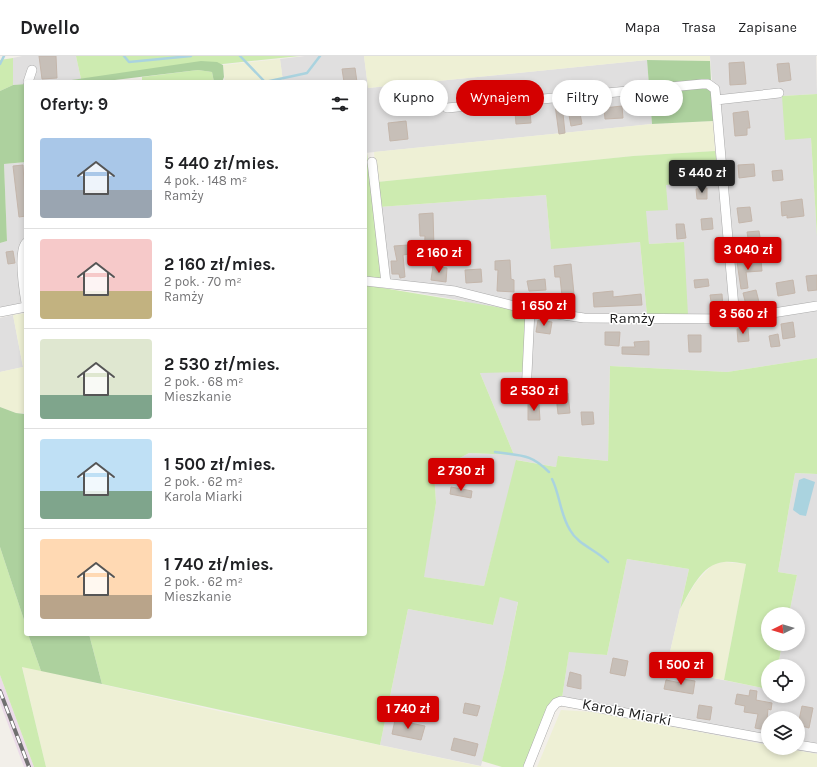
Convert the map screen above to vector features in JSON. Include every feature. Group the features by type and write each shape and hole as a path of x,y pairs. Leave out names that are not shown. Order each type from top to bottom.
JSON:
{"street":[{"path":"29,80 32,70"},
{"path":"448,108 702,84 708,84 715,89 735,319"},
{"path":"716,100 779,93"},
{"path":"372,162 386,284"},
{"path":"24,248 22,252 24,294"},
{"name":"Ramży","path":"367,282 455,291 530,310 584,318 735,319 817,306"},
{"path":"0,312 24,306"},
{"path":"526,395 530,310"},
{"name":"Karola Miarki","path":"528,767 551,709 556,703 561,701 761,738"},
{"path":"805,746 817,748"}],"shaded area":[{"path":"22,56 76,56 81,79 24,80 24,84 13,85 13,58"},
{"path":"305,56 364,56 367,80 283,80 280,59"},
{"path":"710,56 816,56 817,94 782,96 811,138 817,236 817,358 727,372 610,366 608,461 559,456 556,467 517,460 484,586 423,577 436,503 434,472 469,453 514,455 480,373 465,301 383,287 379,207 546,195 551,248 640,242 647,315 684,242 649,244 645,211 666,185 720,180"},
{"path":"647,60 649,80 620,80 620,116 651,116 652,124 367,153 367,80 368,88 379,87 379,116 448,116 448,80"},
{"path":"24,162 24,303 0,309 0,243 7,241 4,164"},
{"path":"13,315 23,367 0,372 0,318"},
{"path":"795,473 817,474 817,754 805,752 805,711 761,711 761,744 594,712 562,698 569,651 607,655 627,559 689,569 670,652 700,657 698,675 761,688 761,703 805,703 805,659 779,659 781,651 805,651 805,607 790,607 797,575 778,572"},
{"path":"500,596 518,601 504,672 481,766 380,745 408,609 493,625"},
{"path":"0,675 34,767 24,767 0,703"}],"green space":[{"path":"76,56 300,56 81,79"},
{"path":"364,56 710,56 710,61 647,60 448,80 379,80 379,87 368,88"},
{"path":"13,58 13,85 0,91 0,60"},
{"path":"280,59 283,80 225,80 223,65"},
{"path":"647,60 710,61 713,121 652,124 651,116 683,116 683,80 649,80"},
{"path":"201,61 217,62 223,65 224,77 223,80 214,80 212,72 198,70 115,80 72,80"},
{"path":"198,70 212,72 214,80 142,80 142,77"},
{"path":"24,84 24,162 4,164 7,241 0,243 0,91 13,85"},
{"path":"817,94 817,236 811,138 785,140 782,96"},
{"path":"713,121 715,151 633,156 377,182 374,152 652,124"},
{"path":"715,151 720,180 666,185 668,210 646,211 649,244 684,242 688,315 647,315 640,242 551,249 546,195 379,207 377,182 633,156"},
{"path":"367,153 381,280 367,279"},
{"path":"367,285 527,312 523,372 480,373 514,455 469,453 434,472 436,503 424,577 484,586 516,460 556,467 558,456 608,461 610,366 727,372 817,358 817,474 795,473 778,572 797,575 790,607 761,607 761,651 781,651 779,659 761,659 761,688 724,680 746,564 724,562 709,568 692,587 680,609 689,569 627,559 607,655 569,652 562,698 555,698 544,719 524,767 502,767 482,761 504,672 518,602 500,597 493,625 408,609 380,745 102,684 90,636 367,636"},
{"path":"24,313 24,413 16,413 0,407 0,372 23,367 13,315"},
{"path":"0,407 16,413 24,414 24,620 0,547"},
{"path":"0,547 24,620 24,636 29,636 41,671 22,667 46,767 34,767 0,675"},
{"path":"724,562 746,564 724,680 698,675 700,657 670,652 680,609 696,582 712,565"},
{"path":"29,636 90,636 102,684 41,671"},
{"path":"22,666 227,713 484,767 46,767"},
{"path":"561,710 594,712 761,744 761,755 805,755 805,752 817,754 817,767 537,767"}],"water":[{"path":"804,478 815,482 806,516 800,515 793,510 799,480"}],"building":[{"path":"39,56 56,56 57,78 42,79"},
{"path":"744,62 746,84 730,85 729,63"},
{"path":"789,63 791,80 779,82 777,64"},
{"path":"355,68 357,80 344,80 342,69"},
{"path":"620,106 620,116 623,116 623,118 605,119 605,116 612,116 612,107"},
{"path":"748,111 750,128 747,128 747,135 735,136 733,113"},
{"path":"515,116 530,116 531,123 516,124"},
{"path":"557,116 563,116 565,133 559,134"},
{"path":"569,116 581,116 582,124 571,126"},
{"path":"406,121 408,139 390,141 388,123"},
{"path":"754,164 755,176 739,178 738,165"},
{"path":"23,165 24,216 19,217 13,166"},
{"path":"782,170 783,180 773,181 772,171"},
{"path":"707,188 707,199 697,199 696,189"},
{"path":"802,199 804,216 787,218 787,215 782,216 781,202"},
{"path":"750,207 752,221 739,223 737,208"},
{"path":"433,213 434,248 438,248 438,257 424,256 425,236 420,236 419,214"},
{"path":"712,218 713,229 702,230 701,219"},
{"path":"676,224 684,224 686,238 677,239"},
{"path":"759,231 761,243 749,244 747,232"},
{"path":"408,245 409,254 403,255 405,277 400,278 399,274 392,274 391,261 397,261 394,246"},
{"path":"13,251 15,263 8,264 6,252"},
{"path":"510,260 511,279 514,280 514,292 497,291 498,270 495,270 495,261"},
{"path":"761,260 762,271 746,272 748,288 741,289 737,262"},
{"path":"571,264 574,294 562,296 560,277 555,277 554,266"},
{"path":"433,266 447,268 446,282 431,280"},
{"path":"481,269 482,282 466,283 465,270"},
{"path":"817,275 817,290 808,291 806,276"},
{"path":"545,279 546,290 529,291 527,281"},
{"path":"708,279 709,286 695,288 694,280"},
{"path":"793,280 795,293 778,296 776,283"},
{"path":"756,290 759,302 746,305 743,293"},
{"path":"613,291 613,297 641,294 642,305 594,307 593,293"},
{"path":"722,294 723,308 712,309 710,295"},
{"path":"538,320 552,322 550,334 536,332"},
{"path":"793,322 795,337 783,339 781,324"},
{"path":"748,328 749,341 738,342 737,329"},
{"path":"605,332 620,332 619,346 605,345"},
{"path":"778,334 780,346 771,347 769,336"},
{"path":"688,335 701,335 701,352 689,352"},
{"path":"649,341 649,355 622,354 622,347 635,347 634,342"},
{"path":"508,379 519,379 519,388 509,388"},
{"path":"568,393 570,413 558,414 556,395"},
{"path":"528,404 539,404 540,420 528,420"},
{"path":"581,412 593,412 594,424 582,425"},
{"path":"451,487 472,491 471,498 450,494"},
{"path":"613,658 628,661 625,676 610,673"},
{"path":"570,672 581,675 581,689 567,686"},
{"path":"682,679 695,681 693,694 664,689 666,680 681,683"},
{"path":"750,690 757,691 756,700 761,701 761,703 772,703 771,710 768,709 768,711 761,711 761,729 755,728 758,714 744,712 745,706 735,704 737,694 749,696"},
{"path":"465,703 480,706 477,716 463,713"},
{"path":"699,705 712,707 710,720 697,718"},
{"path":"802,706 813,708 809,728 805,727 805,711 801,711"},
{"path":"395,720 425,726 421,740 392,734"},
{"path":"454,738 478,744 475,756 451,750"}],"waterway":[{"path":"0,64 4,56"},
{"path":"124,56 129,62 191,56"},
{"path":"240,56 263,80"},
{"path":"274,80 307,73 320,56"},
{"path":"495,452 525,456 536,461 549,472"},
{"path":"552,479 557,491 564,518 573,535 608,562"}],"railway":[{"path":"0,691 29,767"}]}
